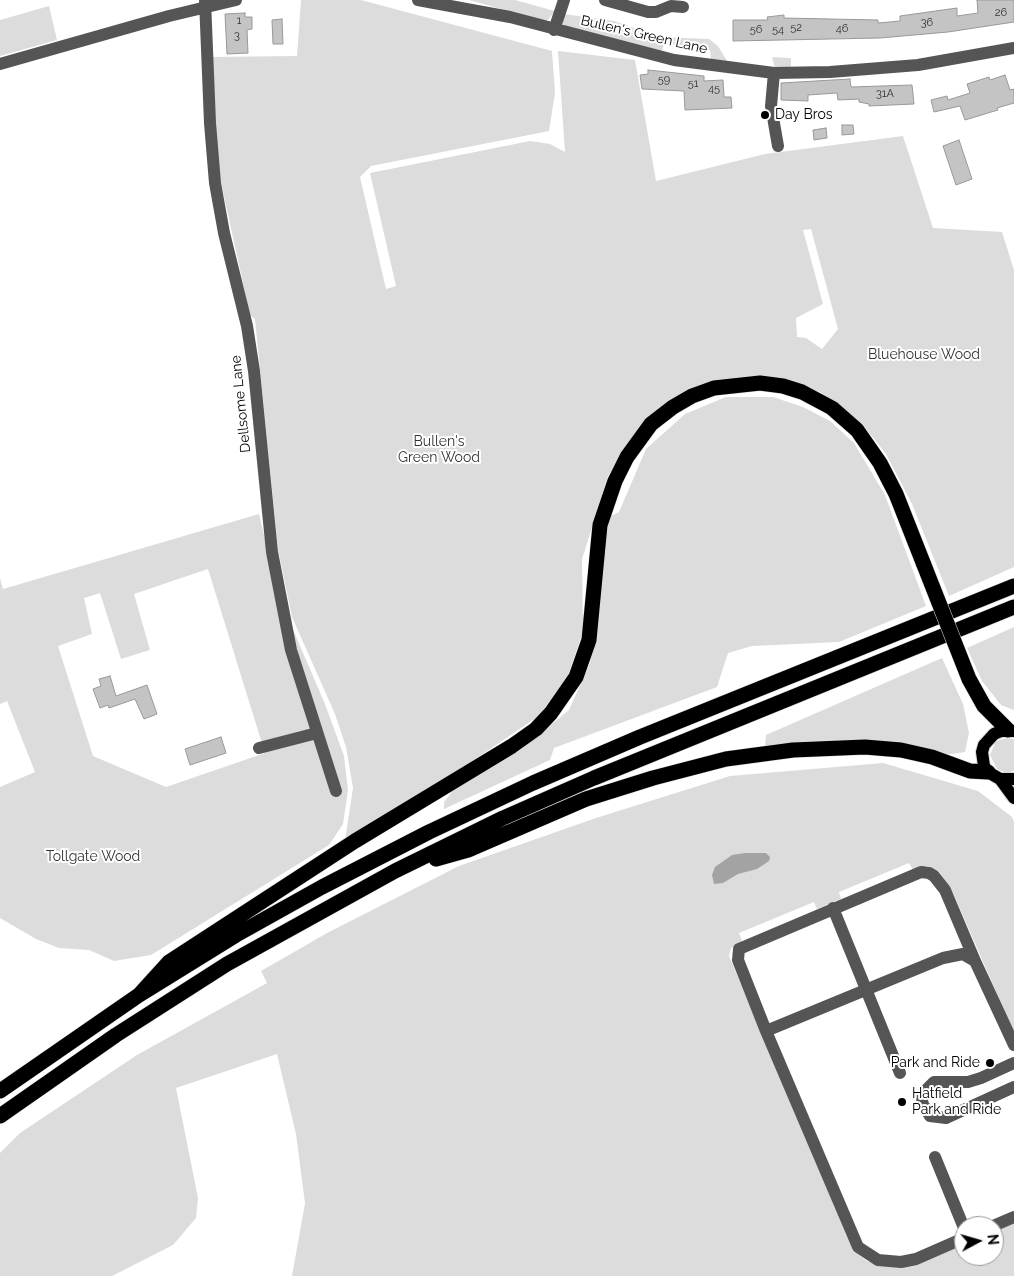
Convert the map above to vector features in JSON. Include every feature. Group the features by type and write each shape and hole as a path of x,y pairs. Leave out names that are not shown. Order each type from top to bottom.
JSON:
{"highway":[{"path":"139,995 169,962 355,841 512,746 536,729 551,713 576,677 588,640 596,551 606,504 627,457 652,424 673,407 714,388 760,383 783,386 817,399 832,408 857,430 870,446 896,494 970,679 984,706 1012,731"},
{"path":"0,1091 139,995 236,935 322,887 429,832 533,783 649,733 1014,586"},
{"path":"0,1116 116,1035 227,964 395,871 504,818 594,778 1014,607"},
{"path":"395,871 468,850 586,799 653,778 726,759 792,750 865,747 901,750 932,757 970,771 994,776"}],"main road":[{"path":"1012,731 994,734 984,744 982,759 994,776 1014,798"},
{"path":"994,776 1014,779"}],"street":[{"path":"0,64 205,4 236,0"},
{"name":"Bullen's Green Lane","path":"418,0 510,17 674,60 774,74 918,66 1014,48"},
{"path":"554,30 564,0"},
{"path":"605,0 648,12 656,12 671,6 683,7"},
{"name":"Dellsome Lane","path":"205,4 210,123 215,183 224,233 247,326 254,371 272,552 291,650 336,791"},
{"path":"774,74 772,106 778,146"},
{"path":"259,748 317,733"},
{"path":"954,1242 916,1259 901,1262 878,1260 858,1248 766,1031 738,960 737,952 742,946 832,908 916,874 929,873 938,880 949,896 975,961 1014,1045"},
{"path":"832,908 900,1073"},
{"path":"766,1031 949,956 963,954 975,961"},
{"path":"1014,1063 968,1082 934,1082 923,1092 922,1102 930,1116 946,1118 1014,1087"},
{"path":"935,1156 959,1216"}],"green space":[{"path":"301,0 361,0 552,51 555,93 549,131 371,166 360,177 386,289 396,286 370,173 530,141 550,144 565,152 558,51 635,60 656,181 765,154 903,136 933,228 1002,232 1014,270 1014,567 949,596 912,504 886,454 863,425 820,392 770,378 719,380 673,398 639,429 608,476 582,559 583,632 566,681 537,717 452,775 345,840 353,788 346,747 335,714 292,617 278,549 255,319 250,315 218,169 210,57 297,56","holes":["811,229 838,329 822,349 806,338 797,337 796,318 823,304 803,230"]},
{"path":"469,0 515,0 555,11 548,20 540,20"},
{"path":"49,6 57,40 0,56 0,20"},
{"path":"564,14 614,21 660,37 709,39 718,46 727,61 711,60 710,50 664,43 662,51 565,26 563,23"},
{"path":"772,57 791,58 791,67 775,68"},
{"path":"726,397 773,397 803,407 830,421 854,443 885,495 926,606 839,642 752,646 728,653 717,687 554,748 550,760 444,809 444,802 454,789 523,748 569,710 590,663 599,617 602,564 609,517 619,512 646,449 685,414"},
{"name":"Tollgate Wood","path":"259,514 279,597 325,704 344,756 348,790 343,824 329,845 151,955 114,961 89,950 59,948 36,939 0,918 0,787 35,772 7,701 0,704 0,578 3,589","holes":["208,569 265,753 166,787 93,756 58,646 92,634 84,598 100,593 121,659 150,650 134,594"]},
{"path":"1014,627 1014,710 1001,705 982,681 967,648"},
{"path":"942,658 963,704 969,733 965,752 944,755 765,748 766,735"},
{"path":"1007,738 1014,739 1014,771 1007,773 997,769 990,755 996,741"},
{"path":"883,763 978,791 1012,817 1014,822 1014,1033 954,895 940,873 928,866 913,870 909,863 839,892 841,899 817,909 814,902 739,933 742,941 731,948 729,956 853,1251 867,1261 881,1266 954,1247 954,1266 1004,1266 1004,1228 1014,1223 1014,1276 292,1276 305,1203 296,1134 277,1054 176,1088 198,1198 196,1218 173,1245 112,1276 0,1276 0,1153 20,1133 137,1055 267,983 261,971 327,933 459,866 596,818 730,776"}],"shaded area":[{"path":"766,853 770,857 769,861 757,869 738,874 723,883 714,884 712,875 715,867 732,855"}],"building":[{"path":"977,0 1014,0 1014,22 948,32 880,38 733,41 733,20 768,20 767,17 784,15 784,18 878,20 878,23 900,21 900,16 957,8 957,16 978,13"},
{"path":"245,13 245,17 252,17 252,29 247,30 248,53 227,54 225,14"},
{"path":"282,19 283,44 273,44 272,20"},
{"path":"648,70 704,76 704,81 723,80 724,97 731,97 732,108 685,110 684,91 642,89 640,75 648,74"},
{"path":"1005,75 1010,90 1014,89 1014,103 965,120 960,106 934,112 931,100 947,96 948,100 970,93 967,84 989,77 990,80"},
{"path":"850,79 851,87 912,85 914,104 869,106 869,104 859,102 859,99 838,100 837,93 808,95 808,101 781,100 781,83"},
{"path":"842,125 853,125 854,134 842,135"},
{"path":"826,128 827,138 814,140 813,130"},
{"path":"959,140 972,179 956,185 943,146"},
{"path":"110,676 116,696 147,685 157,714 144,719 135,699 109,708 108,705 100,708 93,689 101,686 99,679"},
{"path":"221,737 226,753 190,765 185,749"}],"place":[{"name":"Day Bros","path":"765,115"},
{"name":"Park and Ride","path":"990,1063"},
{"name":"Hatfield Park and Ride","path":"902,1102"}],"park label":[{"name":"Bluehouse Wood","path":"924,355"},
{"name":"Bullen's Green Wood","path":"439,450"}]}
